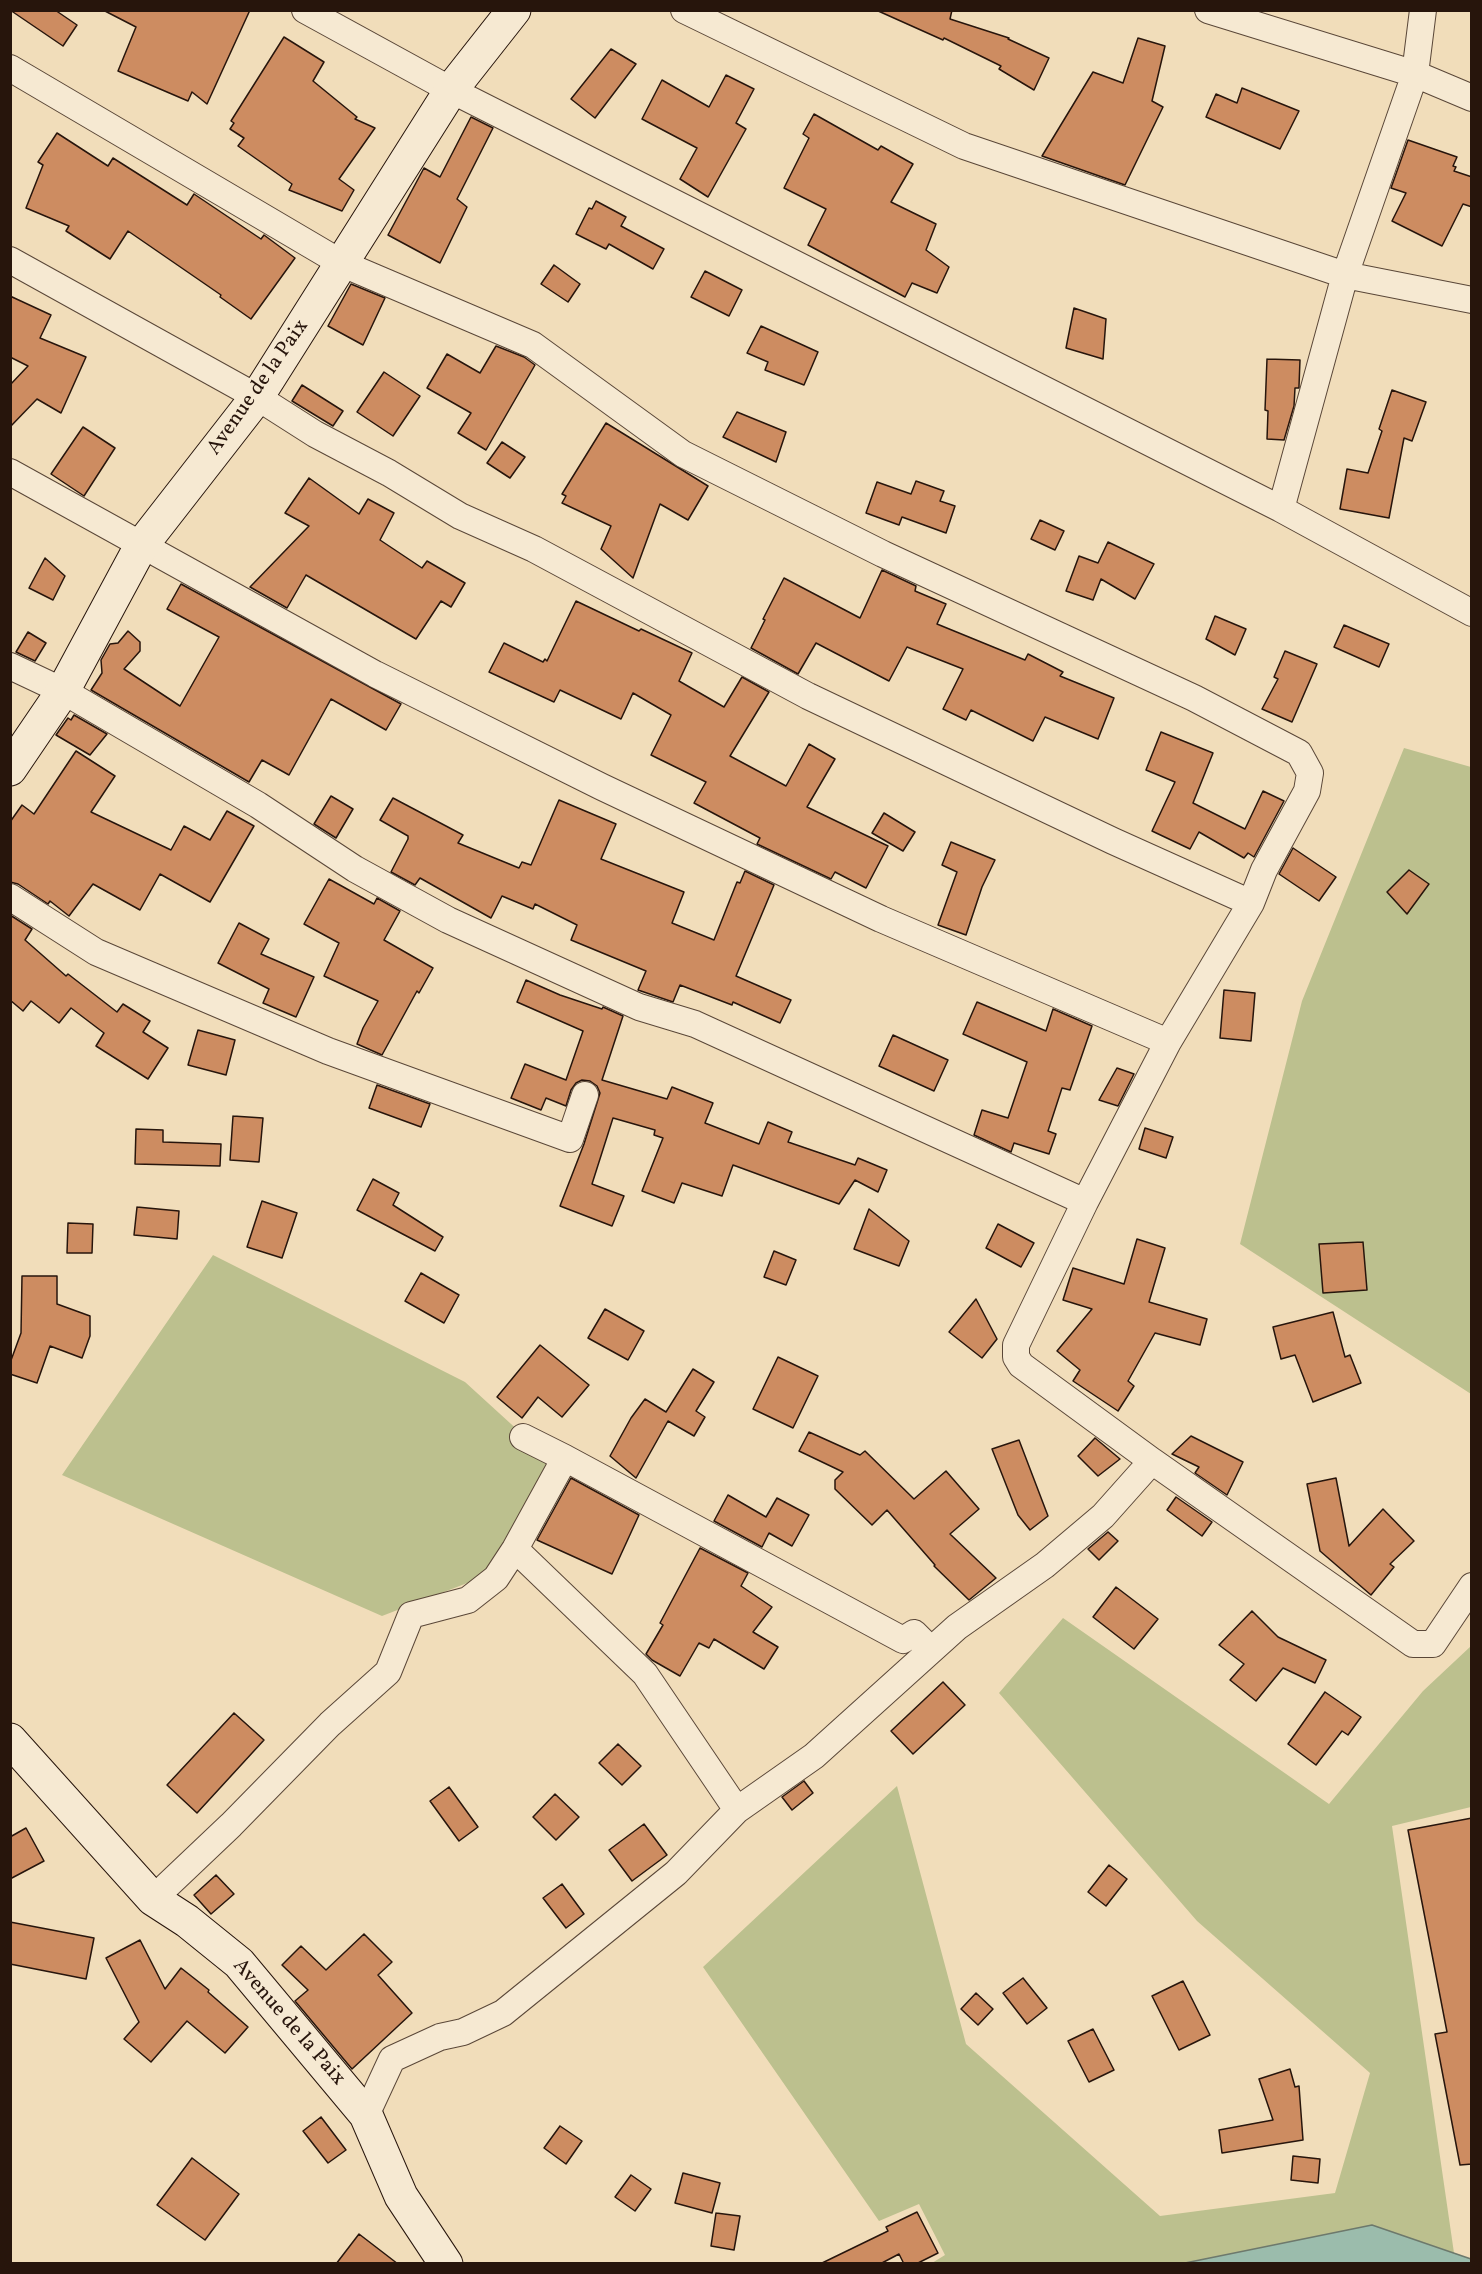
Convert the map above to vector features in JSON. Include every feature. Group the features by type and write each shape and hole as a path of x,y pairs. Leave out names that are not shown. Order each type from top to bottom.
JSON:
{"street":[{"path":"305,10 451,90 1281,509 1472,613"},
{"name":"Avenue de la Paix","path":"10,769 63,691 141,546 257,397 451,90 514,10"},
{"path":"684,10 964,146 1345,275 1472,300"},
{"path":"1208,10 1414,74 1472,98"},
{"path":"1281,509 1345,275 1414,74 1423,10"},
{"path":"10,68 343,264 532,345 683,454 883,554 1194,698 1299,753 1310,773 1307,791 1264,870 1251,903 1168,1042 1085,1202 1016,1344 1016,1357 1022,1365 1152,1461 1413,1644 1433,1644 1472,1586"},
{"path":"10,260 257,397 315,434 389,473 460,516 534,549 808,696 1113,842 1251,903"},
{"path":"10,472 375,674 603,787 880,919 1168,1042"},
{"path":"10,666 63,691 258,806 354,869 447,920 639,1007 696,1023 1085,1202"},
{"path":"10,897 96,952 328,1051 570,1139 585,1095"},
{"path":"523,1437 903,1640 914,1633 930,1649"},
{"path":"153,1899 231,1825 330,1724 388,1672 411,1615 468,1600 496,1578 515,1550 565,1458"},
{"path":"366,2115 392,2059 440,2037 463,2032 503,2013 676,1873 737,1810 814,1756 930,1649 957,1627 1045,1565 1095,1523 1152,1461"},
{"path":"515,1550 645,1674 737,1810"},
{"name":"Avenue de la Paix","path":"10,1740 153,1899 187,1921 239,1963 366,2115 401,2196 446,2264"}],"green space":[{"path":"1404,748 1471,767 1471,1394 1240,1244 1302,1001"},
{"path":"213,1255 465,1382 556,1465 493,1573 382,1616 62,1475"},
{"path":"1063,1618 1329,1804 1423,1691 1471,1646 1471,1807 1392,1826 1454,2253 1372,2225 1185,2263 932,2263 945,2255 919,2204 879,2221 703,1967 897,1786 966,2044 1160,2216 1335,2193 1370,2073 1197,1921 999,1693"}],"shaded area":[{"path":"1372,2225 1471,2259 1471,2263 1185,2263"}],"building":[{"path":"10,10 55,10 77,25 63,46"},
{"path":"103,10 250,10 207,104 192,92 188,101 118,71 136,27"},
{"path":"876,10 952,10 950,19 1009,38 1049,58 1034,90 999,69 1001,66 944,38 943,40"},
{"path":"284,37 324,62 313,81 357,117 355,119 375,128 339,179 354,190 342,211 289,190 292,184 238,146 244,138 230,129 234,123 231,121"},
{"path":"1138,38 1165,46 1152,101 1163,107 1125,185 1042,156 1093,72 1123,83"},
{"path":"611,49 636,64 595,118 571,99"},
{"path":"726,75 754,89 736,123 746,129 708,197 680,179 697,148 642,119 662,80 709,107"},
{"path":"1242,88 1299,111 1280,149 1206,117 1216,94 1237,103"},
{"path":"814,114 878,150 881,146 913,164 891,202 936,224 926,250 949,267 937,293 912,283 905,297 808,245 826,209 784,188 809,138 803,134"},
{"path":"471,117 493,128 457,199 467,207 440,263 388,235 424,168 440,177"},
{"path":"57,133 108,166 113,158 187,205 194,194 261,239 264,235 295,258 251,319 220,297 221,295 128,231 110,259 66,231 69,226 26,208 43,165 38,162"},
{"path":"1408,140 1457,157 1453,166 1456,167 1454,171 1472,177 1472,207 1463,204 1442,246 1392,221 1406,193 1391,188"},
{"path":"596,201 626,217 621,226 664,249 653,269 609,244 606,249 576,234 589,208 592,209"},
{"path":"554,265 580,284 568,302 541,284"},
{"path":"705,271 742,290 729,316 691,297"},
{"path":"351,284 385,298 363,345 328,326"},
{"path":"10,296 51,315 40,338 86,357 61,413 37,399 10,427 10,385 28,366 10,357"},
{"path":"1074,308 1106,319 1103,359 1066,348"},
{"path":"761,326 818,352 804,385 765,370 768,362 747,353"},
{"path":"496,346 524,357 535,365 486,450 458,433 471,413 427,388 447,354 480,373"},
{"path":"1267,359 1300,360 1299,388 1295,388 1294,406 1284,440 1267,439 1268,411 1265,410"},
{"path":"384,372 420,396 393,436 357,412"},
{"path":"302,385 343,411 333,426 292,401"},
{"path":"1392,390 1426,402 1412,441 1404,438 1389,518 1340,509 1347,469 1368,473"},
{"path":"737,412 786,432 776,462 723,437"},
{"path":"606,423 708,486 688,520 660,504 633,578 601,549 611,526 562,503 566,496 562,494"},
{"path":"83,427 115,448 84,496 51,474"},
{"path":"502,442 525,457 510,478 487,463"},
{"path":"309,478 359,514 368,499 394,513 380,540 422,568 427,561 465,583 451,607 441,601 416,639 306,575 287,608 250,587 309,526 285,513"},
{"path":"916,481 944,491 940,501 955,506 946,533 902,517 899,525 866,513 877,482 911,494"},
{"path":"1040,520 1064,531 1055,550 1031,539"},
{"path":"1108,542 1154,564 1135,599 1101,579 1093,600 1066,591 1079,556 1098,563"},
{"path":"45,558 65,576 53,600 29,588"},
{"path":"882,570 916,586 915,591 946,604 937,624 1025,660 1028,654 1063,672 1060,676 1114,698 1098,739 1045,717 1033,741 971,710 966,720 943,709 963,669 907,647 889,681 816,643 798,674 751,648 784,578 860,618"},
{"path":"181,584 401,704 386,730 331,699 289,775 262,760 249,782 91,690 102,673 101,660 110,644 118,643 128,631 140,642 140,651 124,669 180,706 219,637 167,609"},
{"path":"576,601 692,653 679,681 724,707 742,677 769,692 730,756 786,786 809,744 835,759 807,807 888,846 866,888 835,872 831,879 757,844 760,838 694,803 706,782 651,755 671,715 633,693 621,719 560,690 554,702 489,672 504,643 543,662 545,659 547,661"},
{"path":"1215,616 1246,629 1235,655 1206,639"},
{"path":"1344,625 1389,644 1379,667 1334,647"},
{"path":"28,632 46,643 35,661 16,652"},
{"path":"1285,651 1317,664 1292,722 1262,709 1278,679 1274,677"},
{"path":"74,715 107,734 90,755 56,735 68,718 71,720"},
{"path":"1161,732 1213,753 1193,803 1245,829 1263,791 1284,801 1254,857 1248,853 1244,858 1199,832 1190,849 1152,831 1175,782 1146,770"},
{"path":"76,751 115,776 91,812 171,850 184,826 210,840 227,811 254,826 210,902 160,874 140,910 93,884 69,916 50,901 48,904 18,884 10,882 10,822 22,805 34,814"},
{"path":"331,796 353,809 336,838 314,824"},
{"path":"393,798 463,835 458,843 519,868 522,862 531,865 559,800 616,824 601,859 684,892 672,923 714,940 737,882 740,883 745,871 774,885 736,976 791,1000 780,1023 733,1002 732,1005 680,985 673,1002 638,990 646,971 571,940 577,925 535,904 533,909 502,896 491,918 420,878 415,885 391,872 408,839 408,836 380,820"},
{"path":"884,813 915,832 903,851 872,833"},
{"path":"951,842 995,860 982,887 966,935 938,925 957,872 942,865"},
{"path":"1293,848 1336,877 1319,901 1279,874"},
{"path":"1409,870 1429,884 1407,914 1387,892"},
{"path":"329,879 374,904 377,898 400,911 384,940 433,968 419,993 417,991 382,1055 357,1044 378,1001 324,976 339,943 304,924"},
{"path":"10,915 32,929 25,940 66,976 68,974 117,1012 123,1004 150,1021 143,1032 168,1048 148,1079 96,1046 104,1033 71,1008 59,1023 31,1001 23,1011 10,1000"},
{"path":"239,923 269,939 261,954 314,977 296,1017 263,1003 269,989 218,963"},
{"path":"526,980 560,995 602,1009 603,1007 623,1016 602,1080 667,1099 672,1087 713,1103 705,1123 759,1144 768,1122 792,1132 788,1142 855,1165 858,1158 887,1170 878,1192 855,1180 839,1204 733,1165 722,1196 682,1183 674,1203 642,1191 663,1138 654,1135 655,1130 613,1118 592,1184 624,1196 612,1226 560,1206 584,1144 600,1093 597,1086 590,1081 582,1080 576,1083 571,1090 566,1106 546,1098 541,1110 511,1098 525,1064 566,1080 583,1031 517,1002"},
{"path":"1224,990 1255,993 1251,1041 1220,1038"},
{"path":"977,1002 1046,1031 1053,1009 1092,1026 1070,1090 1062,1088 1048,1131 1056,1134 1049,1154 1014,1143 1011,1152 974,1135 982,1110 1008,1118 1027,1062 963,1034"},
{"path":"198,1030 235,1040 226,1075 188,1065"},
{"path":"893,1035 948,1060 934,1091 879,1066"},
{"path":"1117,1068 1134,1074 1118,1106 1099,1100"},
{"path":"377,1085 430,1104 421,1127 369,1108"},
{"path":"233,1116 263,1118 259,1162 230,1160"},
{"path":"1145,1128 1173,1137 1166,1158 1139,1149"},
{"path":"136,1129 163,1130 163,1142 221,1144 220,1166 135,1164"},
{"path":"373,1179 399,1193 393,1205 443,1237 435,1251 357,1210"},
{"path":"262,1201 297,1213 282,1258 247,1247"},
{"path":"137,1207 179,1211 177,1239 134,1235"},
{"path":"869,1209 909,1241 899,1266 854,1249"},
{"path":"68,1223 93,1224 92,1253 67,1253"},
{"path":"998,1224 1034,1243 1021,1267 986,1248"},
{"path":"1137,1239 1165,1248 1149,1302 1207,1319 1200,1345 1155,1333 1128,1381 1134,1386 1118,1411 1073,1381 1080,1370 1057,1351 1092,1309 1063,1300 1073,1268 1124,1284"},
{"path":"1363,1242 1367,1290 1323,1293 1319,1244"},
{"path":"774,1251 796,1260 786,1285 764,1277"},
{"path":"421,1273 459,1295 444,1323 405,1301"},
{"path":"22,1276 57,1276 57,1304 90,1316 90,1336 82,1358 50,1346 37,1383 10,1374 10,1363 21,1333"},
{"path":"976,1299 997,1339 982,1358 949,1332"},
{"path":"605,1309 644,1331 628,1360 588,1338"},
{"path":"1333,1312 1345,1357 1350,1355 1361,1383 1313,1402 1295,1355 1281,1359 1273,1327"},
{"path":"540,1345 589,1385 562,1417 538,1397 522,1418 497,1397"},
{"path":"778,1357 818,1376 793,1428 753,1409"},
{"path":"693,1369 714,1382 696,1411 705,1417 694,1436 668,1421 636,1478 610,1456 631,1418 645,1399 666,1412"},
{"path":"809,1432 860,1455 865,1451 914,1499 946,1471 979,1509 950,1534 996,1578 969,1600 934,1566 887,1510 872,1525 835,1489 835,1480 843,1472 799,1451"},
{"path":"1191,1436 1243,1462 1227,1495 1195,1473 1199,1467 1172,1454"},
{"path":"1095,1438 1120,1459 1098,1476 1078,1456"},
{"path":"1019,1440 1048,1516 1030,1530 1018,1515 992,1449"},
{"path":"571,1478 639,1515 612,1574 537,1540"},
{"path":"1336,1478 1349,1546 1383,1509 1414,1541 1390,1564 1394,1567 1371,1595 1320,1551 1307,1484"},
{"path":"728,1495 766,1517 777,1498 809,1515 792,1546 769,1533 762,1547 714,1521"},
{"path":"1176,1497 1212,1522 1202,1536 1167,1510"},
{"path":"1108,1532 1118,1541 1099,1560 1088,1549"},
{"path":"700,1548 748,1573 741,1586 772,1607 753,1632 778,1647 764,1669 714,1639 709,1648 699,1643 680,1676 646,1654 663,1625 660,1623"},
{"path":"1116,1587 1158,1619 1134,1649 1093,1617"},
{"path":"1252,1611 1278,1637 1326,1660 1315,1683 1283,1668 1256,1701 1230,1680 1244,1664 1219,1645"},
{"path":"943,1682 965,1705 913,1754 891,1731"},
{"path":"1325,1692 1361,1717 1348,1735 1342,1731 1316,1765 1288,1744"},
{"path":"234,1713 264,1740 197,1813 167,1785"},
{"path":"618,1744 641,1766 622,1785 599,1763"},
{"path":"804,1781 813,1793 792,1810 782,1797"},
{"path":"449,1787 478,1827 459,1841 430,1801"},
{"path":"555,1794 579,1817 556,1840 533,1817"},
{"path":"1472,1818 1472,2164 1460,2165 1435,2034 1447,2032 1408,1830"},
{"path":"644,1824 667,1855 632,1881 609,1850"},
{"path":"26,1828 44,1861 10,1879 10,1837"},
{"path":"1109,1865 1127,1879 1106,1906 1088,1892"},
{"path":"216,1875 234,1894 211,1914 194,1895"},
{"path":"562,1884 584,1914 566,1928 543,1898"},
{"path":"10,1922 94,1938 86,1979 10,1964"},
{"path":"364,1934 392,1962 378,1975 412,2013 352,2069 295,2001 308,1990 282,1965 301,1946 326,1970"},
{"path":"140,1940 165,1989 181,1968 209,1990 208,1992 248,2027 225,2053 187,2021 151,2062 124,2039 139,2022 106,1958"},
{"path":"1023,1978 1047,2008 1027,2024 1003,1993"},
{"path":"1183,1981 1210,2035 1179,2050 1152,1996"},
{"path":"976,1993 993,2009 978,2025 961,2009"},
{"path":"1093,2029 1114,2070 1089,2082 1068,2041"},
{"path":"1290,2069 1295,2087 1299,2086 1303,2140 1222,2153 1219,2130 1273,2120 1259,2079"},
{"path":"321,2117 346,2150 328,2163 303,2131"},
{"path":"560,2126 582,2141 566,2164 544,2148"},
{"path":"1293,2156 1320,2159 1318,2183 1291,2180"},
{"path":"192,2158 239,2194 205,2240 157,2205"},
{"path":"683,2173 720,2183 712,2213 675,2203"},
{"path":"631,2175 651,2189 635,2211 615,2197"},
{"path":"917,2212 938,2253 916,2264 904,2264 899,2254 880,2264 820,2264 888,2231 886,2227"},
{"path":"716,2213 740,2216 734,2250 711,2246"},
{"path":"359,2234 398,2264 336,2264"}]}
